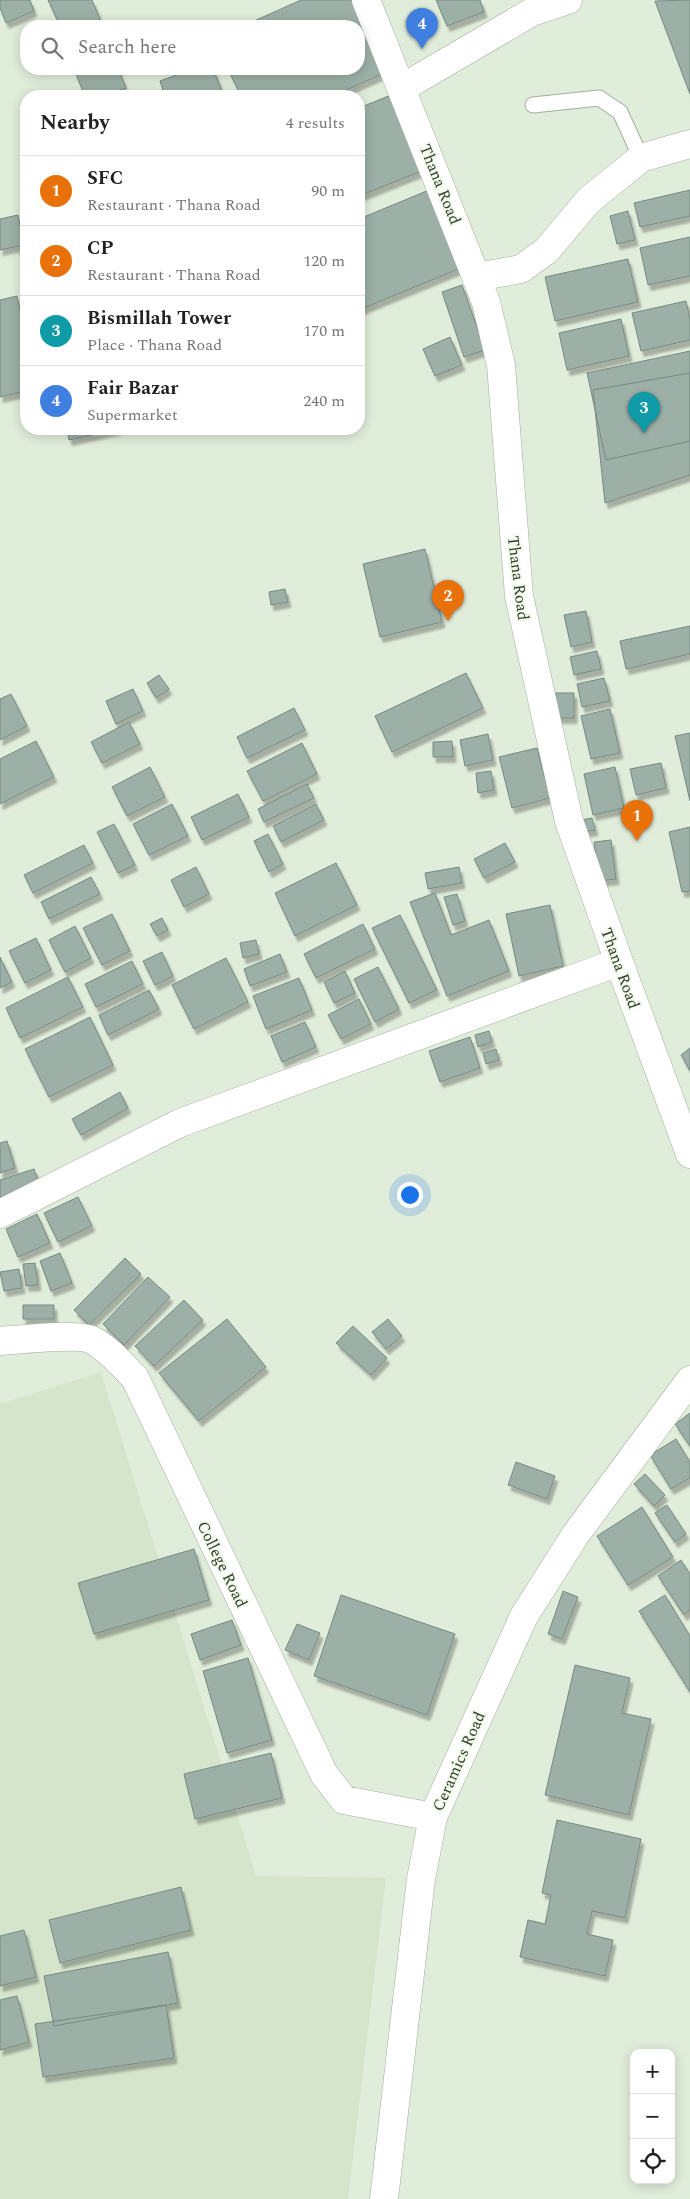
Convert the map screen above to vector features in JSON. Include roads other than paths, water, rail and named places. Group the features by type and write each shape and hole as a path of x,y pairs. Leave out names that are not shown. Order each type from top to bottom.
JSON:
{"street":[{"name":"Thana Road","path":"366,0 486,302 500,365 518,596 569,821 618,962 690,1154"},
{"path":"402,88 532,12 568,0"},
{"path":"477,278 521,269 546,251 589,200 641,158 690,144"},
{"path":"0,1214 180,1123 618,962"},
{"name":"College Road","path":"0,1341 39,1337 90,1338 113,1355 135,1378 324,1774 344,1800 433,1816"},
{"name":"Ceramics Road","path":"384,2199 422,1879 433,1816 524,1616 576,1534 690,1380"}],"lane":[{"path":"533,105 600,98 620,112 641,158"}],"place":[{"name":"Fair Bazar","path":"422,49"},
{"name":"Bismillah Tower","path":"644,433"},
{"name":"CP","path":"448,621"},
{"name":"SFC","path":"637,841"}]}
